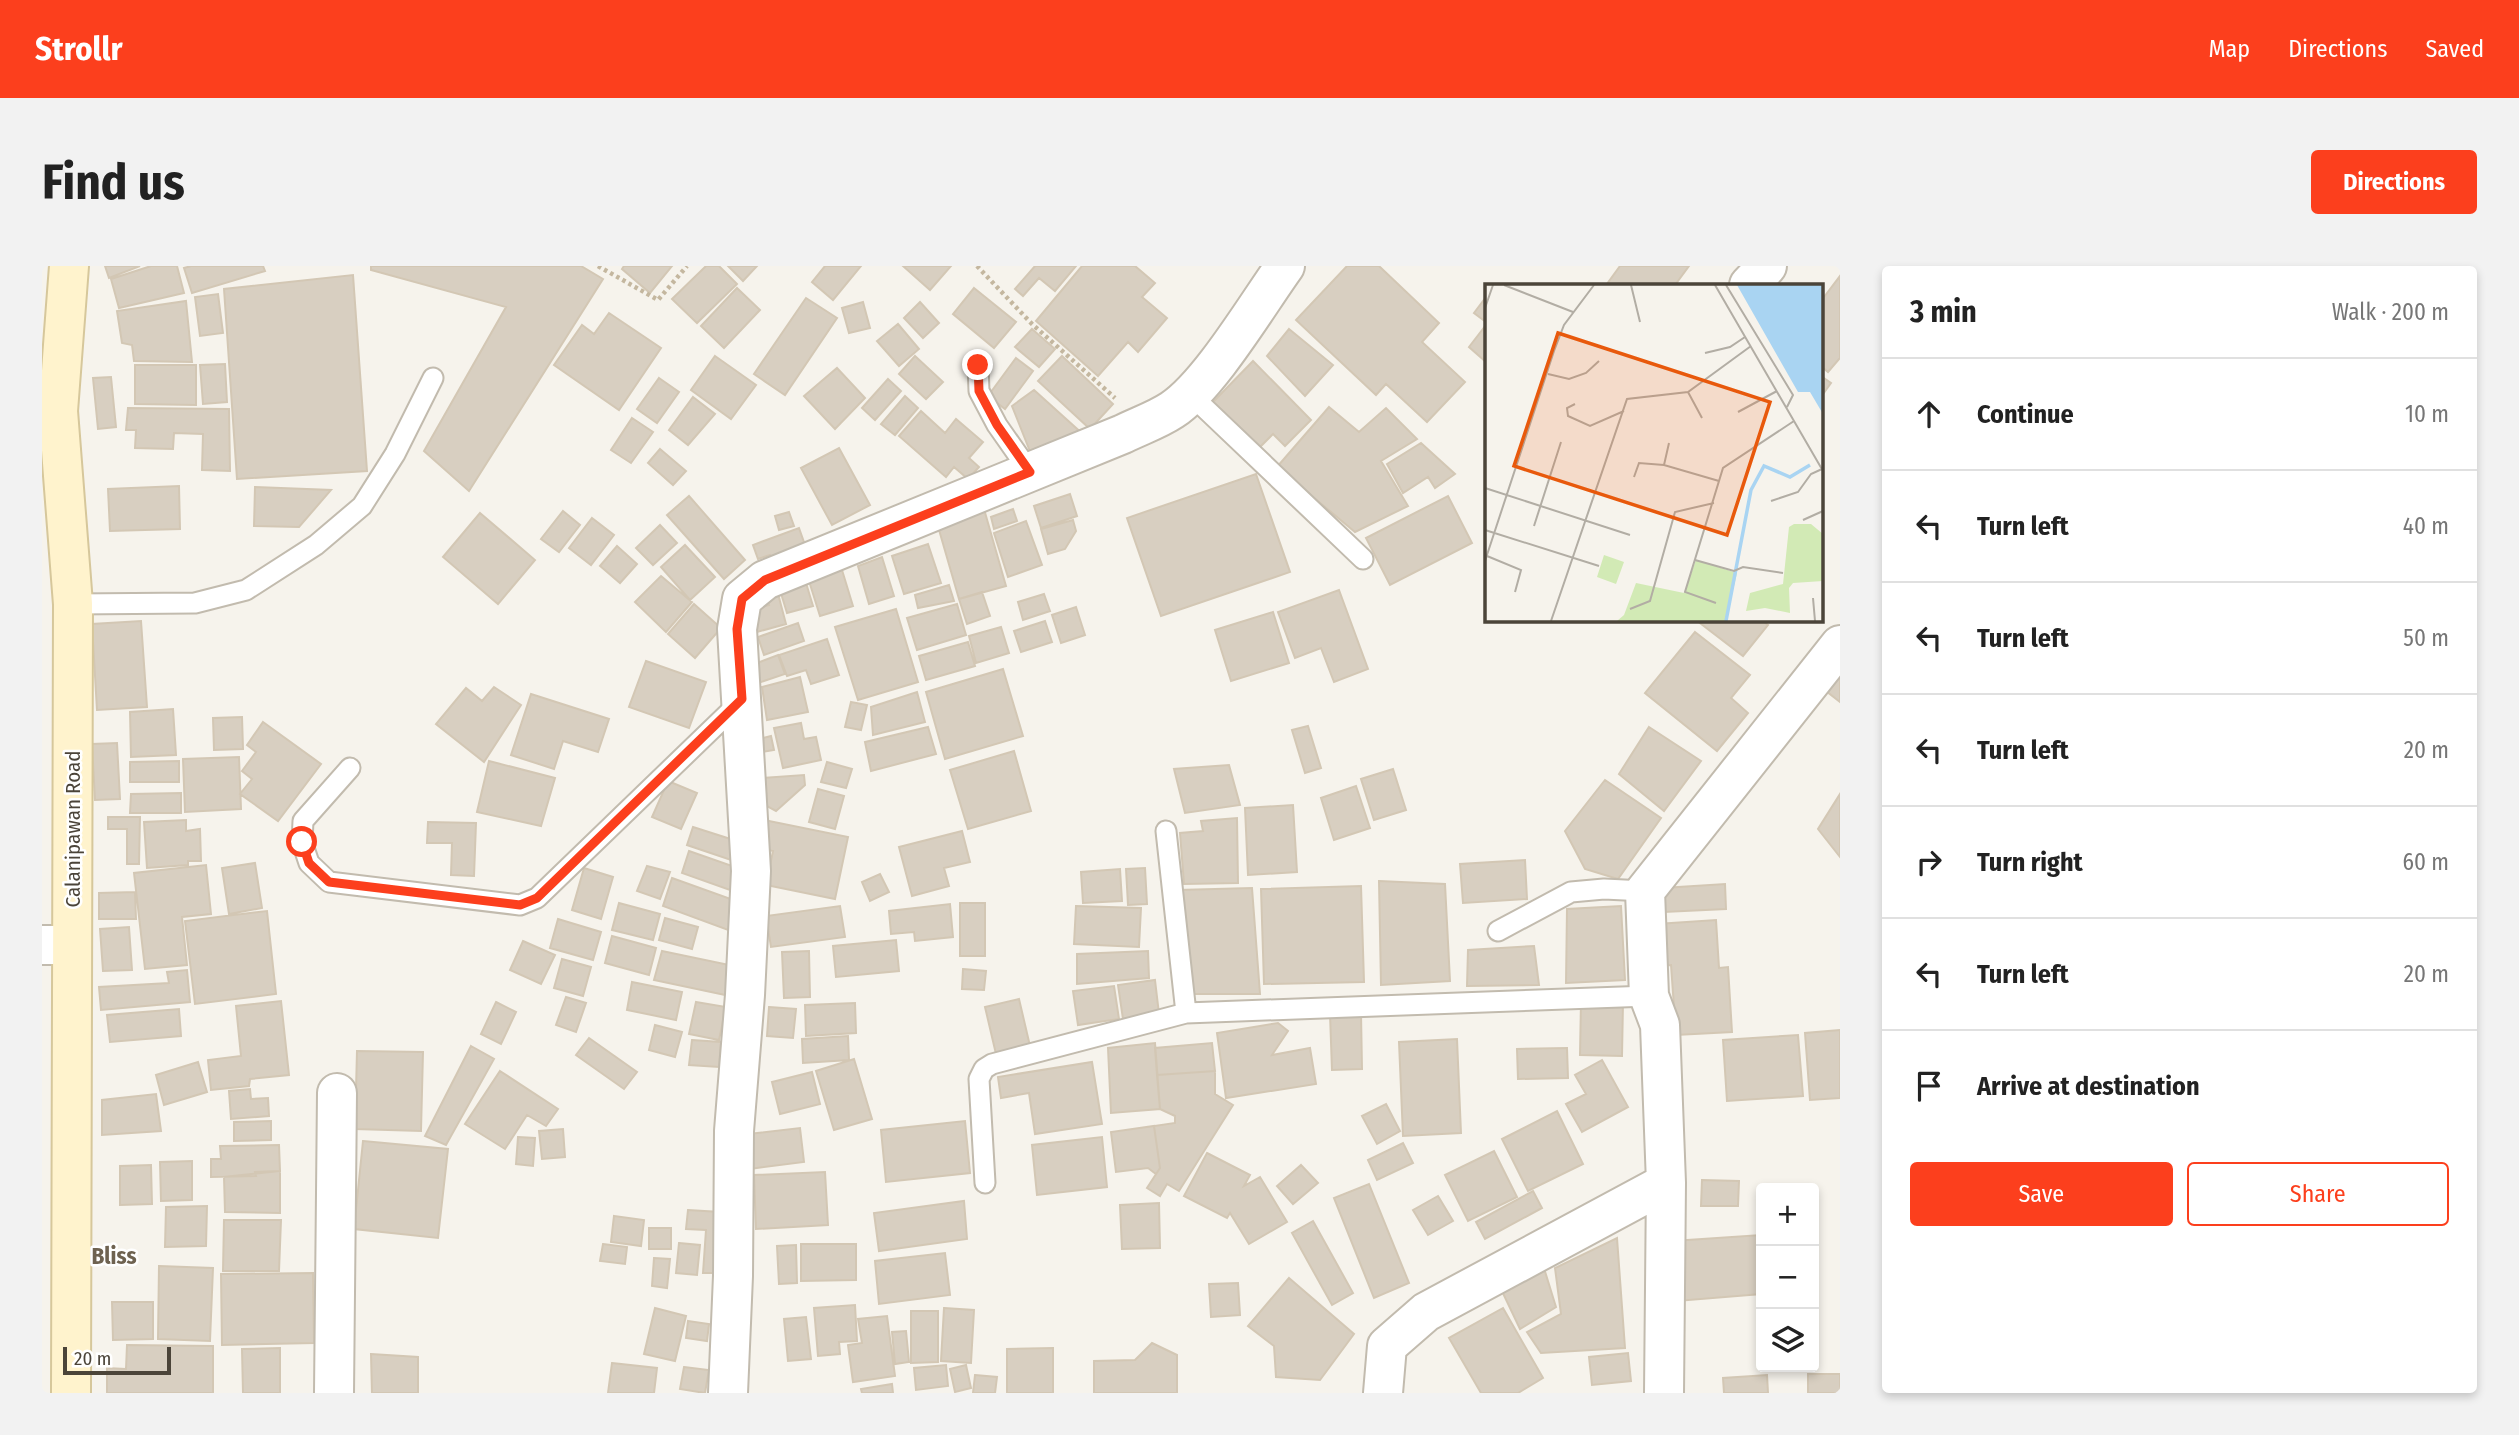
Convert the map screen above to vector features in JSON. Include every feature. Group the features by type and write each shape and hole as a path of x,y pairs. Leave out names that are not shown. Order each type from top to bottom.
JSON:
{"street":[{"name":"Calanipawan Road","path":"69,266 58,411 73,604 57,945 71,1393"},
{"path":"728,1393 733,1276 734,1131 746,995 751,871 737,629 742,599 765,580 1030,472 1171,411 1191,395 1285,266"},
{"path":"1750,284 1767,266"},
{"path":"1664,1393 1666,1183 1660,1025 1649,996 1645,891 1840,645"},
{"path":"334,1393 337,1093"},
{"path":"1383,1393 1387,1346 1426,1312 1666,1183"}],"lane":[{"path":"978,365 979,391 997,425 1030,472"},
{"path":"73,604 195,603 246,590 316,545 362,506 395,454 433,378"},
{"path":"1191,395 1363,559"},
{"path":"350,768 303,821 302,842 309,863 329,882 520,905 537,898 742,699"},
{"path":"1166,831 1186,1013"},
{"path":"1498,931 1571,892 1604,889 1645,891"},
{"path":"985,1183 979,1079 984,1069 1186,1013 1649,996"}],"path":[{"path":"598,266 657,300 687,266"},
{"path":"977,266 1032,324 1144,424"}],"building":[{"path":"105,266 140,266 109,278"},
{"path":"151,266 177,266 184,293 119,308 111,279"},
{"path":"263,266 265,271 192,293 184,268"},
{"path":"371,266 581,266 603,279 469,491 424,451 506,307 371,270"},
{"path":"624,266 672,266 650,293 622,269"},
{"path":"706,266 719,266 737,284 697,323 672,299"},
{"path":"728,266 757,266 743,281"},
{"path":"825,266 861,266 833,300 812,282"},
{"path":"903,266 951,266 930,290"},
{"path":"1035,266 1076,266 1055,291 1039,278 1023,296 1015,289"},
{"path":"1082,266 1135,266 1155,283 1142,297 1167,318 1138,352 1128,342 1098,376 1036,321"},
{"path":"1347,266 1379,266 1439,323 1422,342 1465,382 1427,422 1386,384 1376,395 1296,320"},
{"path":"1620,266 1689,266 1676,284 1607,284"},
{"path":"353,275 367,471 237,479 224,289"},
{"path":"1840,276 1840,358 1828,372 1822,367 1822,300"},
{"path":"737,288 760,310 724,348 701,326"},
{"path":"974,288 1016,322 994,348 953,314"},
{"path":"218,294 223,333 200,336 195,297"},
{"path":"806,298 837,318 785,395 754,374"},
{"path":"1485,298 1485,321 1474,313"},
{"path":"186,301 192,362 134,361 132,345 122,343 117,311"},
{"path":"863,302 870,328 849,333 842,308"},
{"path":"920,302 939,323 923,338 904,318"},
{"path":"609,313 661,348 619,410 554,365 582,325 594,334"},
{"path":"898,324 919,349 899,366 877,341"},
{"path":"1485,326 1485,361 1469,347"},
{"path":"1032,329 1055,349 1039,367 1015,347"},
{"path":"1289,329 1333,365 1305,396 1267,356"},
{"path":"715,356 756,385 731,419 691,390"},
{"path":"915,356 943,382 926,399 899,374"},
{"path":"1062,356 1113,404 1090,429 1038,381"},
{"path":"1016,358 1033,371 1005,409 988,396"},
{"path":"1253,361 1311,420 1285,446 1273,434 1259,448 1213,402"},
{"path":"225,364 227,402 203,404 200,365"},
{"path":"135,365 196,365 196,405 135,404"},
{"path":"837,368 865,398 835,429 804,396"},
{"path":"111,377 116,427 98,429 93,378"},
{"path":"1822,377 1831,383 1822,396"},
{"path":"659,378 679,392 657,423 637,409"},
{"path":"888,379 901,391 875,420 862,408"},
{"path":"1034,390 1085,436 1033,459 1012,406"},
{"path":"905,396 918,408 895,435 881,424"},
{"path":"693,397 715,414 688,445 669,430"},
{"path":"1329,407 1359,432 1386,408 1417,439 1381,461 1408,506 1355,532 1277,467"},
{"path":"128,408 229,409 230,471 202,470 203,434 174,433 173,449 135,448 136,430 126,430"},
{"path":"921,411 945,433 956,419 983,442 969,458 979,467 968,479 954,467 946,477 899,436"},
{"path":"632,418 653,432 631,463 611,450"},
{"path":"1421,443 1455,474 1435,488 1428,477 1403,493 1387,464"},
{"path":"839,448 870,505 832,525 801,468"},
{"path":"660,449 686,471 673,485 648,463"},
{"path":"1256,474 1290,572 1161,616 1127,518"},
{"path":"179,486 180,529 110,531 108,489"},
{"path":"255,487 331,490 299,527 254,526"},
{"path":"1070,494 1077,516 1041,528 1034,506"},
{"path":"689,496 745,560 724,579 667,515"},
{"path":"1448,496 1472,543 1390,585 1366,538"},
{"path":"984,509 1006,586 959,599 937,523"},
{"path":"1013,509 1017,521 994,529 991,517"},
{"path":"563,511 580,525 559,552 541,539"},
{"path":"789,512 794,526 779,530 775,516"},
{"path":"480,513 535,560 498,604 443,557"},
{"path":"592,518 614,535 591,565 569,548"},
{"path":"1073,520 1076,531 1065,549 1048,554 1041,529"},
{"path":"1026,521 1042,565 1008,577 994,533"},
{"path":"660,525 677,543 653,565 636,548"},
{"path":"799,528 806,548 772,560 770,555 758,559 753,545"},
{"path":"928,544 941,583 904,594 892,556"},
{"path":"685,545 715,577 690,600 661,567"},
{"path":"617,546 637,564 620,583 600,566"},
{"path":"882,557 894,596 869,604 858,566"},
{"path":"842,570 853,606 820,616 809,581"},
{"path":"661,576 692,602 666,632 635,602"},
{"path":"806,583 813,606 787,613 780,590"},
{"path":"949,585 954,601 918,608 915,595"},
{"path":"777,590 786,624 757,632 752,610 769,605 765,593"},
{"path":"1339,590 1368,669 1334,682 1321,648 1295,658 1278,612"},
{"path":"982,592 990,616 967,624 959,599"},
{"path":"1044,594 1050,611 1023,620 1018,602"},
{"path":"694,604 721,628 695,658 668,634"},
{"path":"957,604 966,635 917,650 907,618"},
{"path":"1076,607 1085,635 1061,643 1052,615"},
{"path":"896,609 918,682 858,700 835,627"},
{"path":"1273,612 1289,663 1231,681 1215,630"},
{"path":"141,621 147,707 97,710 92,624"},
{"path":"1045,621 1052,642 1021,652 1014,631"},
{"path":"1697,621 1762,621 1768,625 1743,656"},
{"path":"798,623 804,641 764,655 758,637"},
{"path":"1001,627 1009,653 976,663 969,636"},
{"path":"1695,632 1750,675 1731,698 1748,713 1717,751 1645,693"},
{"path":"827,639 839,675 811,684 806,670 787,676 779,655"},
{"path":"968,642 975,666 926,680 919,656"},
{"path":"778,655 785,674 758,683 752,665"},
{"path":"646,661 706,682 689,728 629,707"},
{"path":"1003,669 1023,736 945,759 926,692"},
{"path":"1840,673 1840,702 1826,691"},
{"path":"800,677 808,712 767,720 762,687"},
{"path":"494,687 521,705 484,762 436,724 466,688 482,701"},
{"path":"917,692 925,722 873,735 871,707"},
{"path":"531,694 609,719 598,752 563,741 554,769 511,755"},
{"path":"851,702 867,705 861,730 845,727"},
{"path":"173,709 176,755 131,757 130,712"},
{"path":"242,717 243,749 214,750 213,718"},
{"path":"263,722 321,764 278,821 240,794 252,779 242,771 256,752 247,745"},
{"path":"801,723 804,739 816,737 821,760 783,768 774,728"},
{"path":"1308,726 1321,768 1305,773 1292,730"},
{"path":"928,727 936,754 871,771 865,742"},
{"path":"1649,727 1701,761 1664,811 1619,774"},
{"path":"771,736 774,750 762,752 759,739"},
{"path":"117,743 120,799 95,800 92,744"},
{"path":"1014,751 1031,811 968,829 950,770"},
{"path":"239,757 241,809 185,812 183,759"},
{"path":"179,761 179,782 130,782 130,762"},
{"path":"489,761 555,778 541,826 477,812"},
{"path":"827,762 852,769 846,788 821,782"},
{"path":"1229,765 1240,805 1185,813 1174,769"},
{"path":"1393,769 1406,810 1374,820 1361,779"},
{"path":"804,775 805,785 776,811 763,804 761,778"},
{"path":"1605,780 1661,818 1618,879 1585,869 1565,831"},
{"path":"668,781 697,793 681,829 652,817"},
{"path":"1356,786 1370,828 1334,840 1321,798"},
{"path":"818,789 844,796 835,829 809,822"},
{"path":"181,793 181,813 130,813 131,794"},
{"path":"1840,794 1840,857 1818,829"},
{"path":"1293,805 1297,872 1248,875 1245,808"},
{"path":"108,817 140,817 139,864 127,864 127,829 108,829"},
{"path":"1237,818 1238,883 1184,884 1180,833 1203,831 1201,821"},
{"path":"186,820 186,831 200,829 201,861 188,861 188,865 147,868 144,822"},
{"path":"764,820 848,837 835,899 766,885 773,851 758,848"},
{"path":"428,822 476,823 474,876 451,875 452,843 427,843"},
{"path":"693,827 743,843 737,862 687,845"},
{"path":"962,831 970,862 944,868 949,886 912,896 899,847"},
{"path":"689,851 738,868 730,890 682,873"},
{"path":"1525,860 1527,899 1463,903 1460,864"},
{"path":"255,863 262,908 229,914 222,868"},
{"path":"206,865 211,914 182,917 187,965 145,969 134,873"},
{"path":"647,866 670,872 660,899 637,891"},
{"path":"584,868 613,877 601,919 572,910"},
{"path":"1145,868 1147,904 1128,905 1126,869"},
{"path":"1120,869 1122,901 1083,903 1081,872"},
{"path":"880,874 889,892 870,901 862,882"},
{"path":"672,878 742,903 731,931 663,906"},
{"path":"1379,881 1445,884 1450,981 1381,985"},
{"path":"1725,884 1726,909 1664,912 1663,888"},
{"path":"1361,886 1364,982 1264,984 1261,889"},
{"path":"1252,888 1260,994 1183,994 1178,890"},
{"path":"135,892 136,919 99,919 99,893"},
{"path":"619,903 660,914 653,940 612,930"},
{"path":"960,903 985,903 985,956 960,956"},
{"path":"950,904 953,937 915,941 914,932 891,934 889,911"},
{"path":"840,906 845,937 771,947 766,916"},
{"path":"1076,906 1141,908 1139,947 1074,944"},
{"path":"1621,906 1625,980 1566,983 1567,909"},
{"path":"267,911 276,994 195,1004 185,921"},
{"path":"665,918 698,927 692,949 659,940"},
{"path":"558,919 601,932 593,960 550,948"},
{"path":"1716,920 1719,968 1728,967 1732,1032 1676,1035 1671,965 1660,966 1657,924"},
{"path":"129,927 132,970 103,971 100,929"},
{"path":"612,936 656,948 649,975 605,963"},
{"path":"896,940 899,971 836,977 833,946"},
{"path":"523,941 555,955 541,984 510,970"},
{"path":"1534,946 1539,985 1467,986 1468,950"},
{"path":"662,951 734,966 730,996 654,980"},
{"path":"809,951 810,997 784,998 782,952"},
{"path":"1148,951 1149,978 1077,984 1077,954"},
{"path":"562,959 591,967 583,996 554,988"},
{"path":"963,969 986,971 984,990 962,989"},
{"path":"187,970 190,1002 101,1010 99,987 169,983 167,972"},
{"path":"1155,980 1159,1014 1123,1019 1118,985"},
{"path":"632,982 682,992 676,1020 627,1010"},
{"path":"1114,986 1119,1019 1078,1025 1073,991"},
{"path":"566,997 586,1003 576,1032 556,1025"},
{"path":"1019,999 1030,1046 996,1054 985,1007"},
{"path":"281,1001 289,1075 250,1079 249,1086 211,1090 208,1060 241,1056 236,1006"},
{"path":"1581,1001 1623,1002 1622,1056 1580,1055"},
{"path":"496,1002 516,1012 501,1044 481,1034"},
{"path":"696,1002 726,1007 719,1040 689,1034"},
{"path":"855,1003 856,1033 806,1036 805,1005"},
{"path":"769,1007 796,1009 793,1038 767,1036"},
{"path":"179,1009 181,1036 110,1042 107,1015"},
{"path":"1361,1013 1362,1069 1332,1070 1330,1014"},
{"path":"1278,1023 1288,1031 1272,1055 1310,1048 1316,1084 1226,1098 1217,1033"},
{"path":"655,1025 682,1032 675,1057 649,1050"},
{"path":"1840,1030 1840,1098 1810,1100 1805,1033"},
{"path":"1798,1035 1803,1096 1727,1101 1723,1040"},
{"path":"848,1036 849,1060 803,1063 802,1039"},
{"path":"589,1038 637,1072 624,1089 576,1055"},
{"path":"1457,1039 1461,1133 1403,1136 1399,1042"},
{"path":"692,1040 721,1042 719,1067 689,1065"},
{"path":"1155,1043 1160,1109 1111,1113 1108,1048"},
{"path":"1212,1043 1215,1071 1157,1075 1155,1048"},
{"path":"471,1046 494,1059 446,1145 425,1136"},
{"path":"1567,1048 1568,1078 1518,1079 1517,1049"},
{"path":"357,1051 423,1052 421,1131 355,1129"},
{"path":"854,1059 872,1119 834,1130 816,1071"},
{"path":"1602,1060 1628,1107 1582,1132 1566,1104 1586,1094 1575,1075"},
{"path":"198,1062 207,1092 164,1105 156,1075"},
{"path":"1092,1062 1102,1124 1035,1134 1029,1093 1001,1098 998,1077"},
{"path":"500,1071 558,1109 546,1126 527,1115 505,1149 465,1124"},
{"path":"1215,1071 1215,1094 1233,1105 1179,1191 1167,1184 1160,1196 1147,1188 1160,1168 1154,1126 1175,1123 1175,1116 1160,1109 1157,1075"},
{"path":"812,1072 820,1104 780,1114 772,1082"},
{"path":"250,1089 251,1099 268,1098 269,1116 231,1119 229,1091"},
{"path":"156,1094 161,1131 102,1135 102,1100"},
{"path":"1386,1104 1400,1131 1377,1144 1362,1116"},
{"path":"1557,1111 1583,1164 1528,1191 1502,1139"},
{"path":"271,1121 271,1140 234,1141 234,1122"},
{"path":"965,1121 970,1173 886,1182 881,1130"},
{"path":"1154,1126 1160,1168 1156,1174 1148,1168 1116,1172 1111,1132"},
{"path":"800,1128 804,1162 749,1169 749,1134"},
{"path":"563,1129 565,1157 542,1159 539,1131"},
{"path":"518,1137 535,1138 533,1166 516,1164"},
{"path":"1102,1137 1107,1187 1037,1195 1032,1145"},
{"path":"363,1141 448,1149 438,1238 354,1229"},
{"path":"1403,1143 1413,1163 1377,1180 1368,1160"},
{"path":"279,1145 280,1171 255,1172 256,1176 211,1177 211,1159 221,1159 220,1146"},
{"path":"1494,1151 1517,1197 1468,1221 1445,1175"},
{"path":"1207,1153 1250,1175 1244,1186 1260,1177 1287,1222 1249,1244 1230,1213 1227,1218 1184,1196"},
{"path":"192,1161 192,1200 161,1201 160,1162"},
{"path":"151,1165 152,1204 120,1205 120,1166"},
{"path":"1301,1165 1318,1183 1293,1204 1277,1186"},
{"path":"280,1171 280,1213 225,1212 224,1177"},
{"path":"825,1172 828,1225 756,1229 754,1175"},
{"path":"1702,1180 1739,1181 1738,1206 1701,1206"},
{"path":"1369,1184 1409,1283 1374,1298 1334,1198"},
{"path":"1533,1191 1542,1208 1485,1239 1476,1222"},
{"path":"1438,1196 1453,1221 1428,1235 1413,1210"},
{"path":"964,1201 967,1239 879,1251 874,1213"},
{"path":"1159,1203 1160,1248 1122,1249 1120,1205"},
{"path":"207,1206 206,1246 165,1247 166,1207"},
{"path":"688,1210 720,1212 715,1273 703,1273 706,1230 686,1229"},
{"path":"614,1216 644,1220 641,1246 611,1242"},
{"path":"224,1220 281,1220 279,1271 223,1271"},
{"path":"1313,1221 1353,1293 1332,1305 1292,1233"},
{"path":"649,1228 671,1228 671,1249 649,1249"},
{"path":"1756,1235 1756,1294 1677,1301 1673,1241"},
{"path":"1617,1238 1625,1348 1541,1353 1527,1332 1561,1314 1555,1268"},
{"path":"679,1243 700,1245 697,1275 676,1273"},
{"path":"603,1244 627,1247 625,1264 600,1261"},
{"path":"801,1244 856,1244 856,1280 801,1281"},
{"path":"796,1245 797,1283 779,1284 777,1246"},
{"path":"945,1253 950,1295 879,1304 875,1261"},
{"path":"654,1258 670,1259 667,1288 652,1286"},
{"path":"1543,1265 1556,1307 1520,1329 1500,1287"},
{"path":"159,1266 213,1268 210,1341 158,1339"},
{"path":"313,1273 314,1343 222,1345 221,1274"},
{"path":"1289,1278 1354,1334 1320,1380 1276,1377 1274,1346 1248,1326"},
{"path":"1238,1283 1240,1315 1211,1317 1209,1284"},
{"path":"112,1302 153,1302 153,1339 113,1340"},
{"path":"855,1305 857,1341 839,1342 840,1354 818,1356 814,1308"},
{"path":"655,1308 686,1316 675,1361 644,1354"},
{"path":"944,1308 974,1310 971,1363 941,1361"},
{"path":"1503,1308 1543,1378 1518,1393 1481,1393 1449,1338"},
{"path":"911,1311 938,1311 938,1362 911,1363"},
{"path":"887,1316 895,1376 853,1382 848,1345 862,1343 858,1319"},
{"path":"806,1317 811,1359 788,1361 784,1319"},
{"path":"688,1321 709,1324 707,1341 686,1338"},
{"path":"906,1331 909,1362 895,1364 892,1332"},
{"path":"1152,1343 1177,1355 1177,1393 1094,1393 1094,1361 1135,1360"},
{"path":"127,1345 213,1346 213,1393 107,1393 107,1368 126,1369"},
{"path":"280,1348 280,1393 243,1393 242,1349"},
{"path":"1053,1348 1053,1393 1007,1393 1007,1349"},
{"path":"1628,1353 1631,1381 1592,1385 1589,1357"},
{"path":"371,1354 418,1357 418,1393 372,1393"},
{"path":"612,1363 657,1368 654,1393 608,1393"},
{"path":"946,1365 948,1386 916,1390 914,1368"},
{"path":"966,1365 971,1388 955,1392 950,1369"},
{"path":"684,1367 709,1370 705,1393 680,1389"},
{"path":"1808,1374 1840,1374 1840,1393 1808,1393"},
{"path":"975,1375 997,1377 995,1393 973,1393"},
{"path":"1767,1375 1768,1393 1724,1393 1723,1378"},
{"path":"892,1384 893,1393 862,1393 861,1389"}],"district":[{"name":"Bliss","path":"114,1256"}],"route":[{"path":"302,842 309,863 329,882 520,905 537,898 742,699 737,629 742,599 765,580 1030,472 997,425 979,391 978,365"}]}
